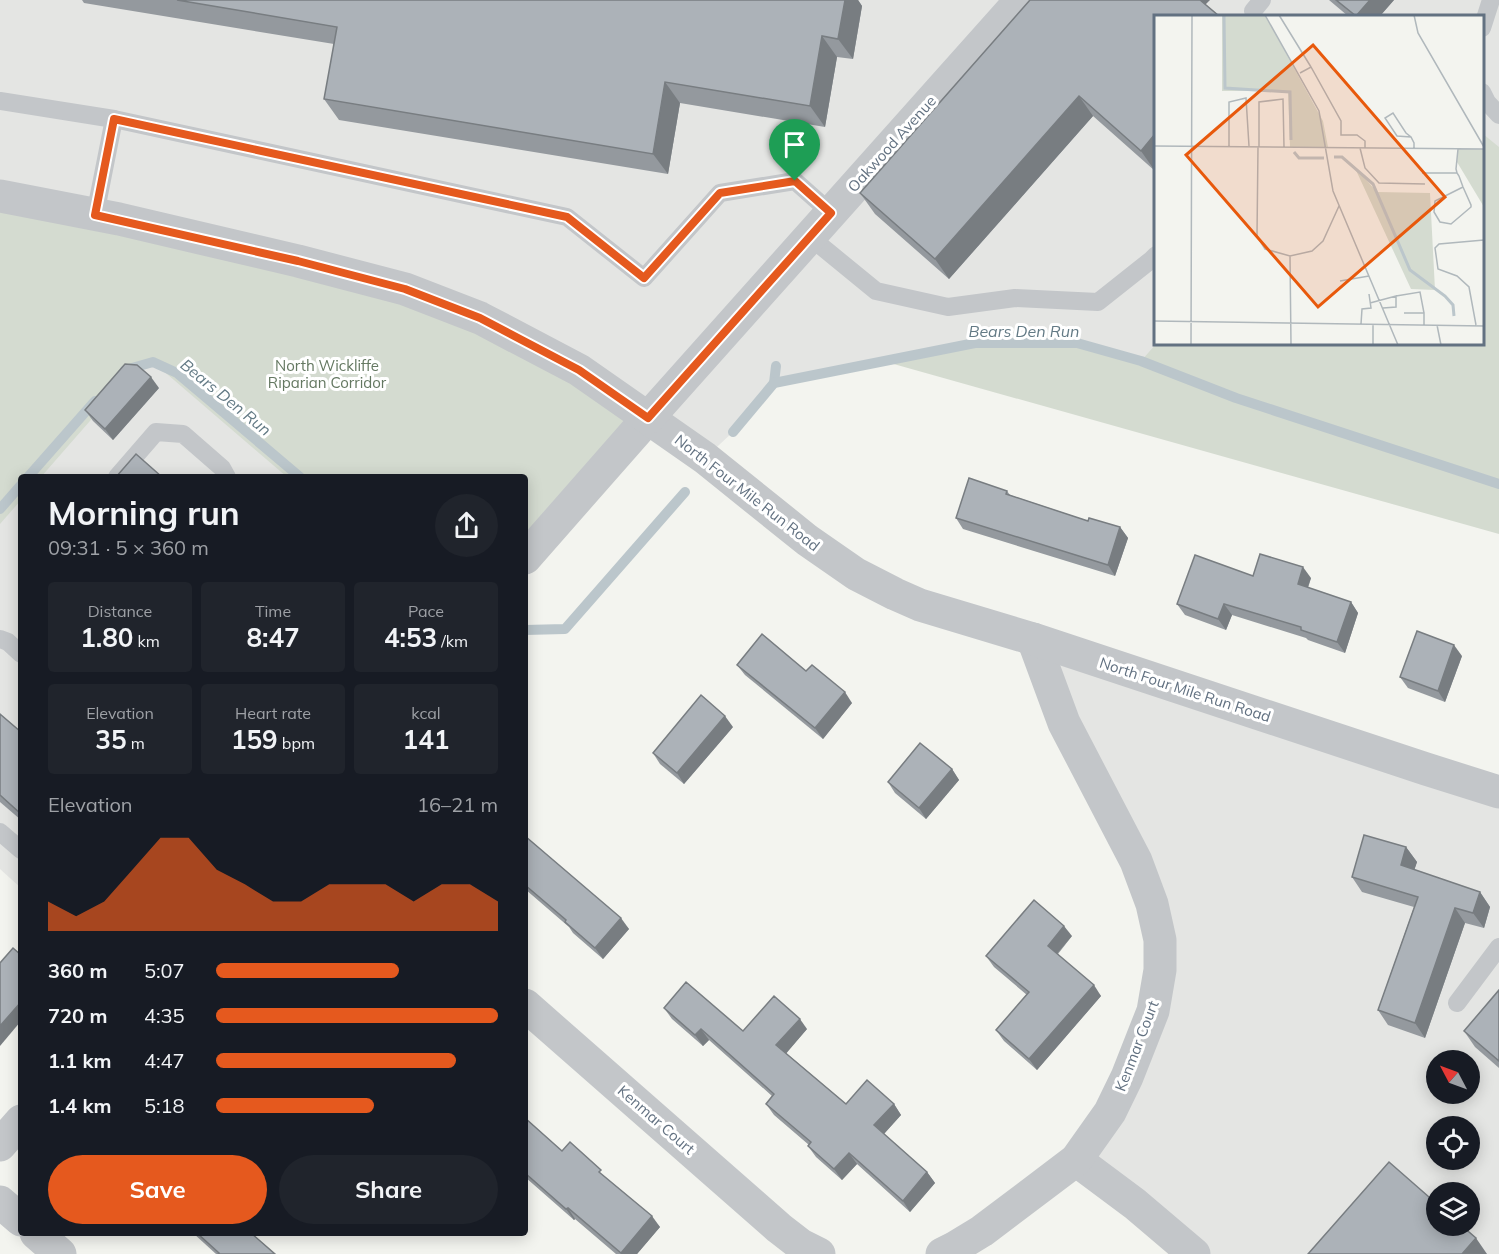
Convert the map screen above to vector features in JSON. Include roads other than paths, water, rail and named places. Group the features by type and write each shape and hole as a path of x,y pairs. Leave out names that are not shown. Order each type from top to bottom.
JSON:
{"street":[{"name":"Oakwood Avenue","path":"528,555 1021,0"},
{"name":"North Four Mile Run Road","path":"0,196 298,261 405,289 480,318 579,370 705,458 807,540 855,574 895,594 920,605 1033,639 1499,792"},
{"name":"Kenmar Court","path":"942,1254 982,1231 1076,1160 1110,1112 1127,1077 1153,1011 1160,970 1160,940 1152,904 1136,861 1064,723 1033,639"},
{"name":"Kenmar Court","path":"528,1008 778,1228 801,1245 819,1254"},
{"path":"0,1145 18,1124"},
{"path":"1076,1160 1135,1204 1194,1254"},
{"path":"0,1202 18,1217"},
{"path":"39,1236 60,1254"}],"lane":[{"path":"1484,22 1491,0"},
{"path":"1484,96 1499,115"},
{"path":"0,101 114,119 567,217 644,278 720,193 795,181 831,213"},
{"path":"95,215 114,119"},
{"path":"810,237 876,291 948,308 1015,298 1098,302 1154,256"},
{"path":"120,474 156,432 183,434 222,468 225,474"},
{"path":"0,639 8,642 18,651"},
{"path":"0,832 18,847"},
{"path":"1457,1003 1499,947"}],"waterway":[{"name":"Bears Den Run","path":"733,432 774,383 975,343 1077,343 1141,361 1236,398 1499,484"},
{"name":"Bears Den Run","path":"125,370 153,362 177,373 296,474"},
{"path":"774,383 776,366"},
{"name":"Bears Den Run","path":"31,474 95,401"},
{"name":"Bears Den Run","path":"0,509 18,488"},
{"name":"Bears Den Run","path":"528,630 565,629 685,492"}],"park label":[{"name":"North Wickliffe Riparian Corridor","path":"327,374"}]}
